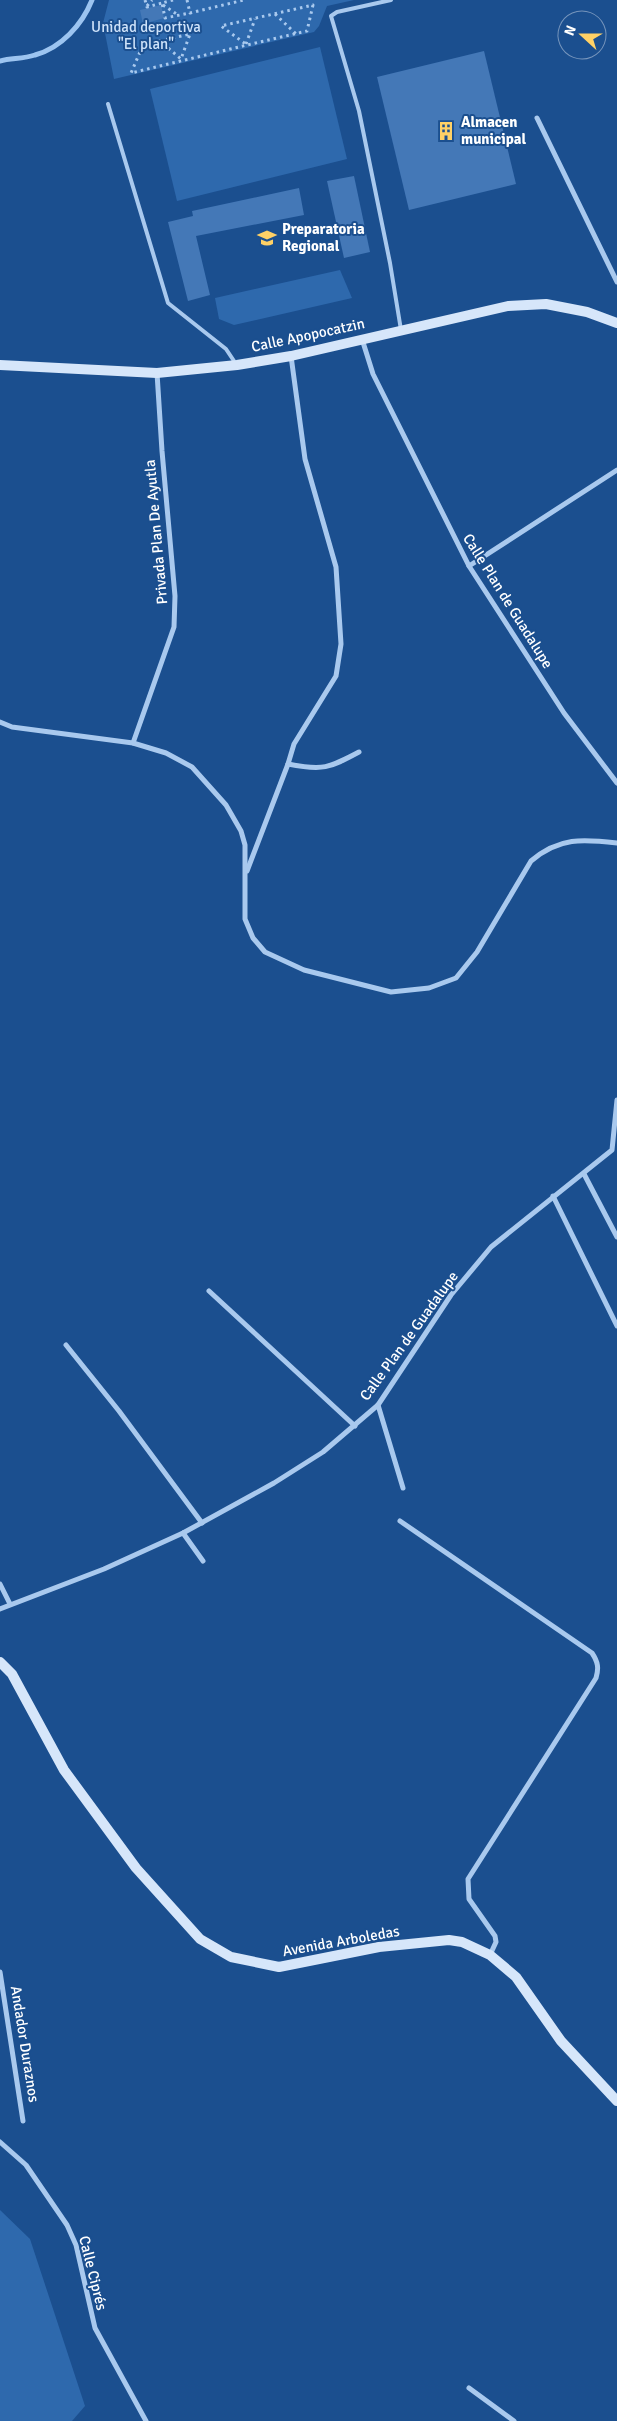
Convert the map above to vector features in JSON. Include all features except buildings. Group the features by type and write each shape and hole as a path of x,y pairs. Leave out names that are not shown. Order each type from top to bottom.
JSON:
{"main road":[{"name":"Calle Apopocatzin","path":"0,365 157,373 237,366 291,356 508,306 546,304 587,312 617,323"},
{"name":"Avenida Arboledas","path":"0,1662 12,1674 64,1770 89,1805 136,1868 200,1939 231,1957 279,1967 379,1947 449,1940 462,1942 490,1954 516,1977 561,2042 617,2101"}],"street":[{"path":"537,118 617,282"},
{"name":"Calle Plan de Guadalupe","path":"362,339 373,374 469,566 564,713 617,783"},
{"path":"246,875 299,733 334,681 342,644 336,567 305,459 291,356"},
{"name":"Privada Plan De Ayutla","path":"133,743 174,627 175,596 157,373"},
{"path":"469,566 617,470"},
{"path":"0,722 12,727 133,743 166,753 192,767 226,805 240,831 245,845 245,919 253,938 265,952 304,970 391,992 429,988 456,978 477,952 532,861 543,850 559,843 588,840 617,843"},
{"path":"288,764 312,769 327,768 359,752"},
{"path":"617,1100 612,1150 617,1154"},
{"name":"Calle Plan de Guadalupe","path":"0,1609 104,1569 183,1533 274,1483 323,1452 378,1405 451,1295 491,1247 612,1150"},
{"path":"584,1174 617,1237"},
{"path":"553,1196 617,1326"},
{"path":"209,1291 355,1426"},
{"path":"66,1346 119,1411 202,1523"},
{"path":"378,1405 403,1488"},
{"path":"400,1521 592,1653 597,1660 596,1678 468,1879 469,1899 495,1936 496,1942 490,1954"},
{"path":"183,1533 203,1561"},
{"path":"0,1584 10,1604"},
{"name":"Andador Duraznos","path":"0,1972 24,2121"},
{"name":"Calle Ciprés","path":"0,2142 26,2165 67,2225 76,2245 95,2328 146,2421"},
{"path":"469,2388 514,2421"}],"lane":[{"path":"391,0 337,12 331,16 359,111 390,263 401,330"},
{"path":"108,104 168,303 226,349 237,366"}],"path":[{"path":"146,0 147,7"},
{"path":"147,7 152,0"},
{"path":"147,7 173,0"},
{"path":"187,0 190,13"},
{"path":"162,4 166,18 244,0"},
{"path":"162,4 179,15"},
{"path":"160,41 181,59 190,34 182,35 143,45 131,73 308,31 314,5 221,26 246,45"},
{"path":"275,14 296,34"},
{"path":"246,45 255,18"}],"green space":[{"name":"Unidad deportiva \"El plan\"","path":"109,0 354,0 327,6 319,26 314,32 114,79 103,23"},
{"path":"320,47 347,159 177,201 150,89"},
{"path":"340,270 352,298 234,325 219,319 215,298"},
{"path":"0,2210 30,2239 85,2406 72,2421 0,2421"}],"waterway":[{"path":"0,61 31,56 45,52 53,47 76,27 92,0"}],"place":[{"name":"Almacen municipal","path":"446,131"},
{"name":"Preparatoria Regional","path":"267,238"}]}
